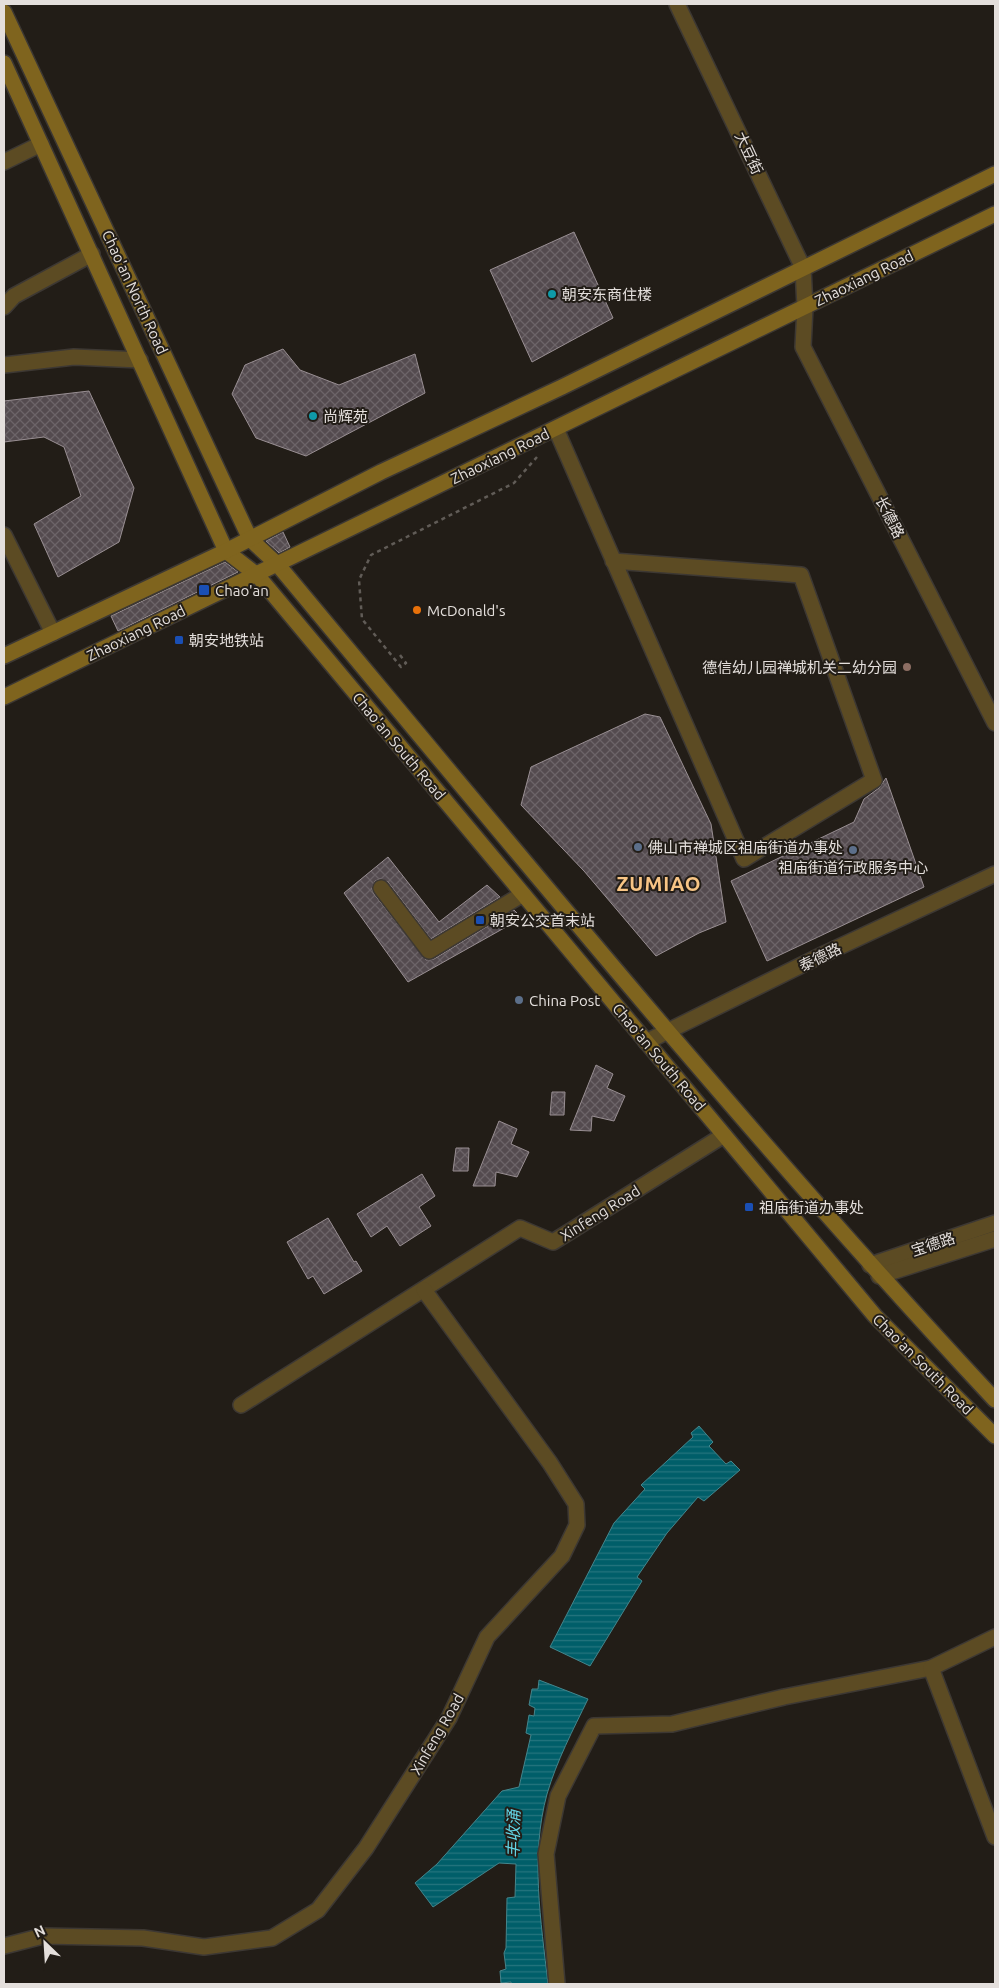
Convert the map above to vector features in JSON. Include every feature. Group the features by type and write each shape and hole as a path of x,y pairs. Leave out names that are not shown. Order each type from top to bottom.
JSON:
{"main road":[{"name":"Chao'an North Road","path":"4,12 250,539 278,565"},
{"name":"Chao'an North Road","path":"4,63 226,551 257,575"},
{"path":"4,656 226,551 380,472 562,387 995,174"},
{"name":"Zhaoxiang Road","path":"4,697 995,214"},
{"name":"Chao'an South Road","path":"278,565 668,1032 875,1271 995,1400"},
{"name":"Chao'an South Road","path":"257,575 875,1316 995,1436"}],"street":[{"name":"大豆街","path":"677,4 803,268 806,307"},
{"path":"4,162 41,144"},
{"path":"4,307 14,296 92,254"},
{"name":"长德路","path":"806,307 804,346 995,723"},
{"path":"4,365 74,357 140,360"},
{"path":"556,428 613,561 744,859 874,780 801,575 613,561"},
{"path":"4,535 53,633"},
{"name":"泰德路","path":"646,1042 824,954 995,874"},
{"path":"381,888 429,951 523,894"},
{"name":"Xinfeng Road","path":"240,1405 520,1228 553,1242 724,1135"},
{"name":"宝德路","path":"875,1271 995,1223"},
{"name":"宝德路","path":"875,1271 995,1239"},
{"name":"Xinfeng Road","path":"4,1946 43,1936 142,1938 204,1947 272,1938 318,1910 366,1848 450,1718 487,1637 562,1556 577,1524 576,1504 550,1463 424,1290"},
{"path":"556,1984 546,1854 558,1796 594,1726 672,1724 784,1697 932,1668 995,1636"},
{"path":"932,1668 995,1837"}],"path":[{"path":"400,655 406,663 401,667 362,618 358,580 371,555 514,483 538,457"}],"water":[{"path":"699,1426 713,1442 709,1446 726,1464 731,1461 740,1470 704,1501 698,1497 667,1533 637,1577 642,1581 590,1666 550,1647 614,1523 645,1489 641,1485 693,1437 691,1433"},
{"name":"丰收涌","path":"539,1680 588,1699 556,1769 547,1794 542,1817 539,1841 538,1889 548,1984 501,1983 500,1971 506,1969 504,1953 506,1948 507,1898 515,1897 516,1864 499,1863 433,1907 415,1883 437,1864 502,1791 519,1787 531,1735 526,1733 529,1715 534,1716 535,1708 529,1705 532,1689 538,1689"}],"building":[{"name":"朝安东商住楼","path":"574,232 613,318 532,362 490,270"},
{"name":"尚辉苑","path":"283,349 300,370 339,385 415,354 425,393 306,456 256,438 232,394 245,365"},
{"path":"89,391 134,488 119,542 58,577 34,524 81,496 64,447 44,437 4,442 4,401"},
{"path":"283,532 290,547 279,553 266,541"},
{"path":"225,562 238,572 118,631 111,616"},
{"name":"佛山市禅城区祖庙街道办事处","path":"645,714 660,717 711,824 726,922 699,933 656,956 584,871 521,805 531,767"},
{"name":"祖庙街道行政服务中心","path":"886,778 924,887 767,961 731,881 854,822 864,799 879,788"},
{"name":"朝安公交首末站","path":"388,857 439,922 487,885 500,897 431,939 388,882 380,879 375,881 372,889 374,894 426,960 434,959 514,910 522,918 408,982 344,893"},
{"path":"596,1065 613,1074 607,1088 625,1096 614,1121 592,1116 591,1131 570,1130"},
{"path":"552,1092 565,1092 564,1115 550,1115"},
{"path":"499,1121 517,1129 511,1144 529,1152 517,1177 496,1172 495,1186 473,1186"},
{"path":"456,1148 469,1148 468,1171 453,1171"},
{"path":"422,1174 435,1196 419,1207 431,1226 400,1246 387,1226 371,1237 357,1214"},
{"path":"328,1218 354,1262 356,1261 362,1271 324,1294 313,1276 308,1279 287,1242"}],"place":[{"name":"朝安东商住楼","path":"552,294"},
{"name":"尚辉苑","path":"313,416"},
{"name":"Chao'an","path":"204,590"},
{"name":"McDonald's","path":"417,610"},
{"name":"朝安地铁站","path":"179,640"},
{"name":"德信幼儿园禅城机关二幼分园","path":"907,667"},
{"name":"佛山市禅城区祖庙街道办事处","path":"638,847"},
{"name":"祖庙街道行政服务中心","path":"853,850"},
{"name":"朝安公交首末站","path":"480,920"},
{"name":"China Post","path":"519,1000"},
{"name":"祖庙街道办事处","path":"749,1207"}],"district":[{"name":"ZUMIAO","path":"659,883"}]}
